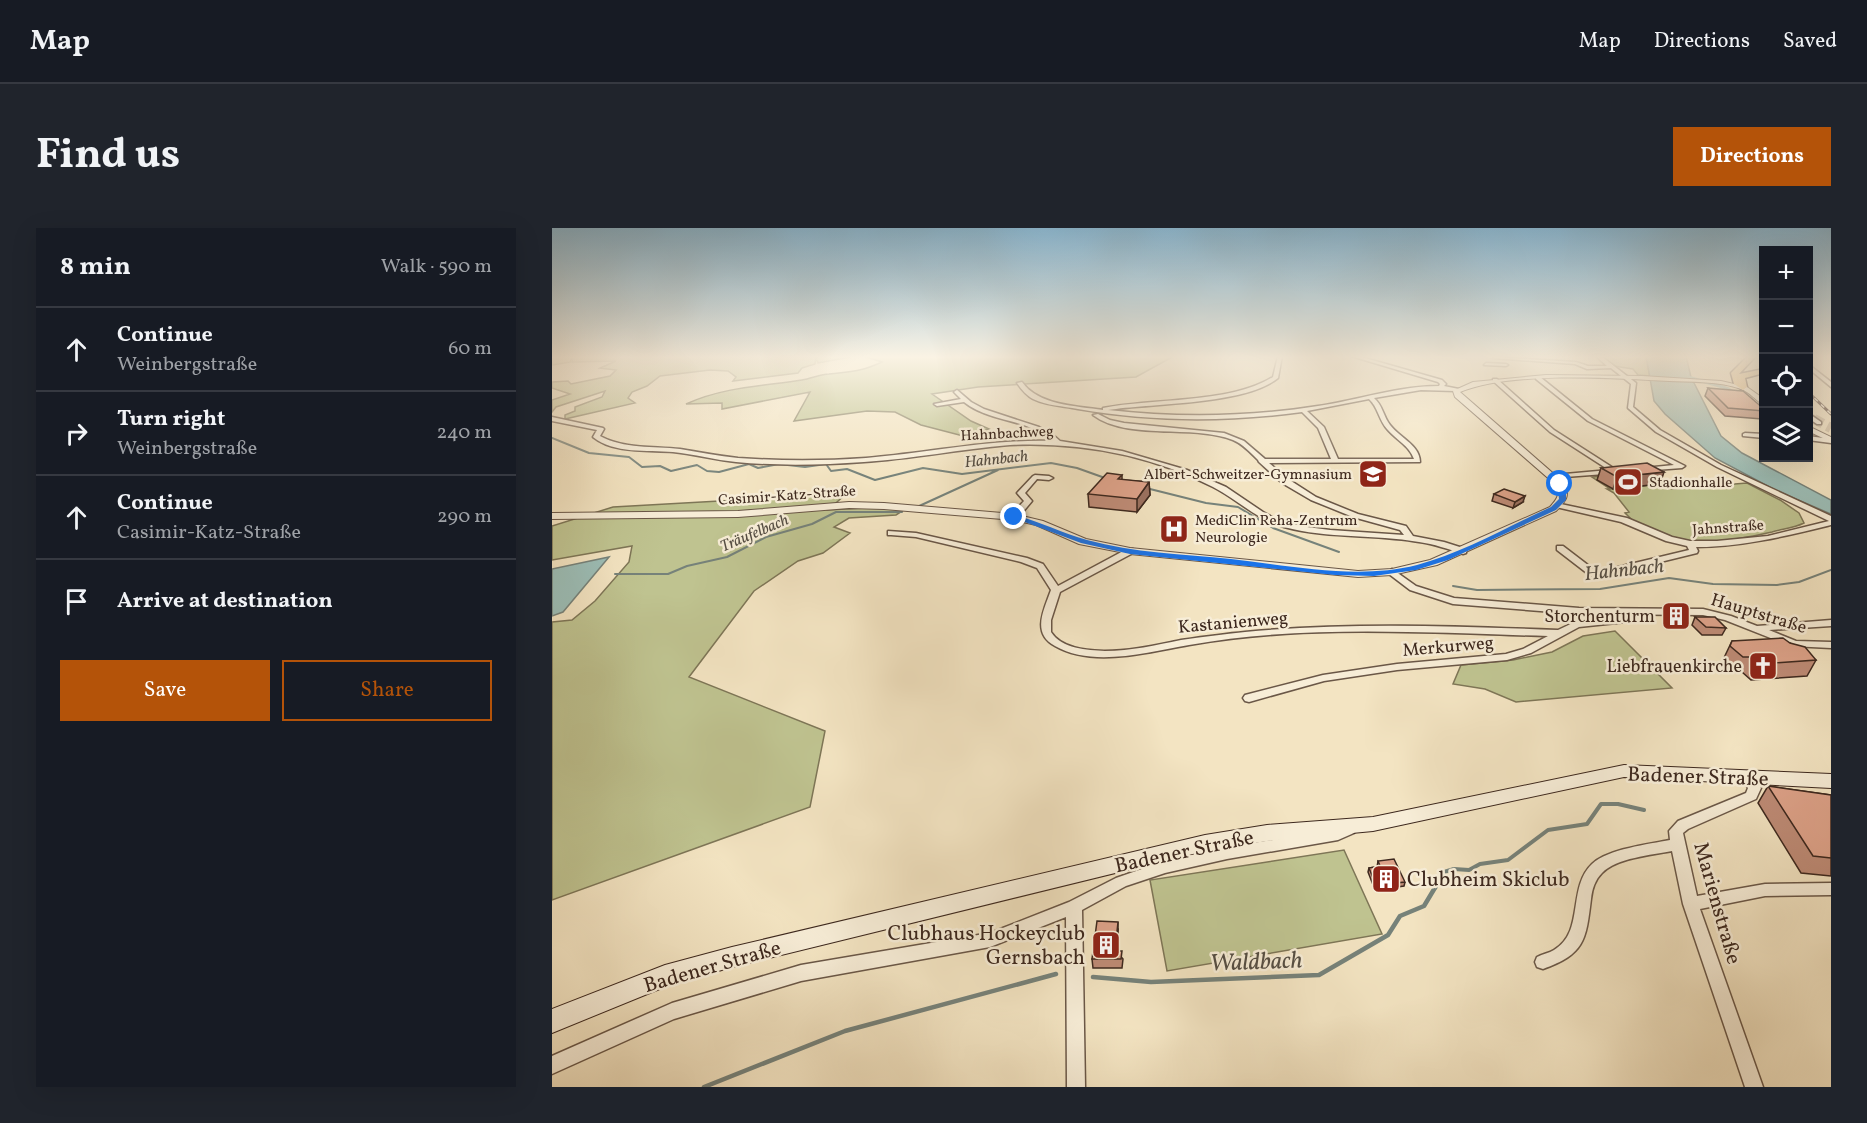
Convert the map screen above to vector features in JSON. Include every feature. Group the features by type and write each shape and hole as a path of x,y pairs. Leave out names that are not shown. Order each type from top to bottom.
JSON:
{"main road":[{"name":"Badener Straße","path":"552,1022 665,976 732,957 1205,843 1267,833 1355,826 1624,771 1831,782"}],"street":[{"path":"961,396 988,414 1047,432 1058,443"},
{"path":"1033,396 1042,402 1097,412 1188,417 1303,410 1380,396"},
{"path":"1097,412 1121,406 1214,396"},
{"path":"1459,396 1554,477 1563,490 1559,505"},
{"path":"1513,396 1551,431 1616,472"},
{"path":"1560,396 1590,420 1682,466 1636,470"},
{"path":"1632,396 1630,407 1640,418 1742,478 1831,521"},
{"path":"1261,461 1418,461 1411,446 1385,423 1379,404 1371,398"},
{"path":"937,404 964,400"},
{"path":"1303,410 1321,427 1335,460"},
{"path":"1097,412 1099,418 1118,422 1235,438 1282,480 1321,504 1349,515 1403,528 1409,536"},
{"name":"Hahnbachweg","path":"552,419 601,429 596,437 604,442 630,448 668,450 735,460 864,460 1031,442 1104,449 1181,468 1224,489 1260,514 1285,525 1317,531 1409,536 1445,543 1463,551"},
{"path":"1813,420 1831,440"},
{"path":"1813,424 1819,428"},
{"path":"1813,428 1831,430"},
{"path":"1745,435 1759,436"},
{"path":"1554,477 1626,471"},
{"path":"1014,517 1028,501 1021,493 1035,477 1049,478"},
{"name":"Casimir-Katz-Straße","path":"556,516 738,514 867,505 1014,517 1039,524 1083,542 1130,551 1342,573 1392,572 1432,563 1463,551 1559,505"},
{"name":"Jahnstraße","path":"1559,505 1624,520 1669,539 1690,544 1717,544 1768,538 1831,521"},
{"path":"891,533 916,535 1024,560 1040,566 1056,590 1130,551"},
{"path":"1560,548 1595,575 1694,551 1690,544"},
{"path":"1392,572 1413,588 1453,602 1579,611 1641,612"},
{"name":"Kastanienweg","path":"1056,590 1044,626 1048,637 1079,652 1124,655 1180,642 1263,634 1343,630 1558,633"},
{"name":"Hauptstraße","path":"1641,612 1703,612 1756,628 1795,644 1831,645"},
{"name":"Merkurweg","path":"1249,698 1323,678 1452,661 1507,657 1527,651 1558,633 1590,621 1637,617 1641,612"},
{"path":"1756,628 1831,623"},
{"name":"Marienstraße","path":"1749,778 1755,788 1754,794 1678,828 1676,834 1691,904 1754,1087"},
{"name":"Badener Straße","path":"552,1065 672,1011 801,972 990,940 1074,907 1121,882 1165,867 1227,853 1333,836 1355,826"},
{"path":"1543,962 1560,957 1578,934 1588,878 1599,867 1615,859 1677,844"},
{"path":"1691,904 1765,890 1831,889"},
{"path":"1074,907 1076,1087"}],"green space":[{"path":"564,396 589,396 556,407 552,412 552,400"},
{"path":"629,396 628,398 635,403 565,419 565,415 575,411 575,407 602,397"},
{"path":"789,396 722,409 722,403 686,404 700,398"},
{"path":"808,396 935,396 971,421 989,429 967,437 921,425 895,412 867,411 794,421"},
{"path":"1640,473 1672,489 1747,483 1799,513 1804,523 1754,536 1715,541 1675,539 1657,534 1640,525 1625,513 1629,512 1614,493 1592,477"},
{"path":"846,494 828,510 888,507 904,510 896,515 849,518 834,527 850,533 823,553 798,561 754,591 689,677 825,731 810,807 552,900 552,622 572,620 595,601 629,562 632,546 552,560 552,526 613,507"},
{"path":"1615,631 1672,688 1516,702 1485,689 1453,684 1461,665 1513,660 1552,652 1583,636"},
{"path":"1344,850 1382,934 1167,971 1150,880"}],"water":[{"path":"1653,396 1701,396 1721,436 1742,453 1831,500 1831,514 1777,491 1715,458 1665,414 1654,401"},
{"path":"609,557 563,612 552,616 552,569"}],"building":[{"path":"1716,396 1749,396 1759,405 1759,411 1728,408"},
{"path":"1647,463 1664,472 1617,477 1601,468"},
{"path":"1107,473 1122,475 1118,479 1149,482 1137,499 1088,494"},
{"path":"1504,489 1525,496 1515,502 1494,494"},
{"path":"1695,617 1715,617 1726,628 1706,627"},
{"path":"1783,638 1790,643 1805,647 1816,660 1759,664 1750,657 1743,657 1730,646 1732,641"},
{"path":"1768,786 1831,795 1831,858 1813,856"},
{"name":"Clubheim Skiclub","path":"1394,859 1405,882 1376,885 1369,868 1380,866 1378,861"},
{"name":"Clubhaus Hockeyclub Gernsbach","path":"1097,921 1118,922 1115,951 1122,951 1121,959 1092,959"}],"waterway":[{"path":"1739,396 1759,408"},
{"name":"Hahnbach","path":"552,438 589,453 629,457 642,467 660,466 671,471 697,465 707,471 719,472 749,464 758,468 779,464 805,467 826,464 831,471 847,469 875,480 923,468 962,474 1051,463 1077,468 1105,478"},
{"name":"Träufelbach","path":"917,507 998,470"},
{"name":"Hahnbach","path":"1146,488 1206,503 1238,507 1273,528 1339,552"},
{"name":"Träufelbach","path":"615,574 668,574 687,566 727,557 766,537 812,524 836,512 902,512"},
{"name":"Hahnbach","path":"1453,586 1477,590 1600,589 1669,578 1713,584 1777,585 1799,582 1831,570"},
{"name":"Waldbach","path":"1435,888 1444,872 1454,869 1469,870 1480,864 1508,860 1548,830 1587,824 1601,804 1618,804 1644,810"},
{"name":"Waldbach","path":"1093,977 1151,982 1319,975 1388,935 1400,916 1424,906 1436,886"},
{"name":"Waldbach","path":"704,1087 845,1031 1056,974"}],"tunnel":[{"path":"1813,419 1817,421"},
{"path":"1814,419 1831,428"}],"railway":[{"path":"1813,397 1831,414"}],"place":[{"name":"Albert-Schweitzer-Gymnasium","path":"1373,474"},
{"name":"Stadionhalle","path":"1628,482"},
{"name":"MediClin Reha-Zentrum Neurologie","path":"1174,529"},
{"name":"Storchenturm","path":"1676,616"},
{"name":"Liebfrauenkirche","path":"1763,666"},
{"name":"Clubheim Skiclub","path":"1386,879"},
{"name":"Clubhaus Hockeyclub Gernsbach","path":"1106,945"}],"route":[{"path":"1014,517 1027,519 1083,542 1130,551 1335,573 1392,572 1416,568 1463,551 1553,509 1562,500 1563,490 1560,484"}]}
